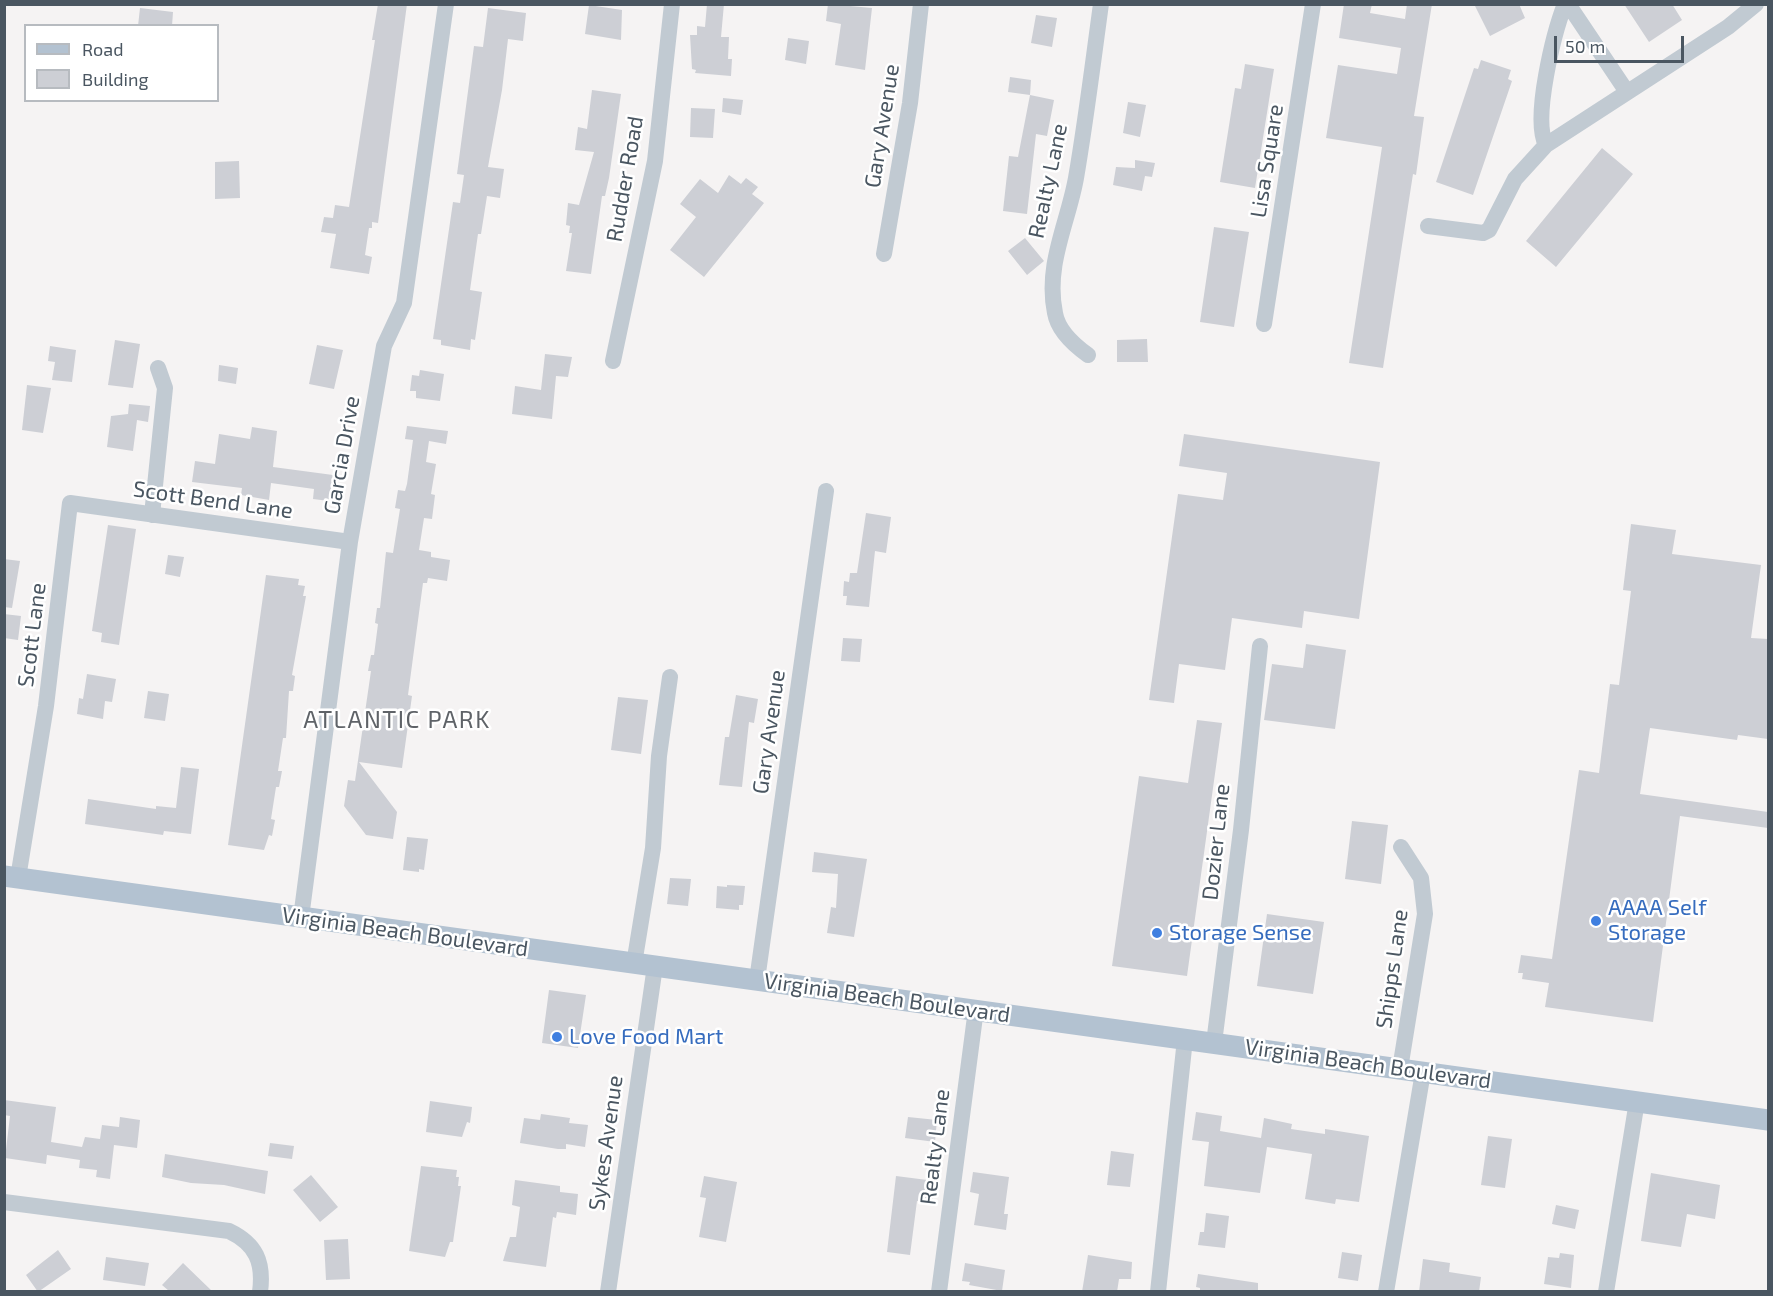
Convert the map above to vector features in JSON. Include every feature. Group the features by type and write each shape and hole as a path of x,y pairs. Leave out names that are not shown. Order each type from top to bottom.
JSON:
{"main road":[{"name":"Virginia Beach Boulevard","path":"11,877 1768,1120"}],"street":[{"name":"Garcia Drive","path":"301,918 350,542 384,346 404,303 446,4"},
{"name":"Rudder Road","path":"613,360 655,161 672,4"},
{"name":"Gary Avenue","path":"884,254 910,103 921,4"},
{"name":"Realty Lane","path":"1088,355 1064,333 1055,316 1052,276 1056,252 1076,179 1101,4"},
{"name":"Lisa Square","path":"1264,324 1313,4"},
{"path":"1567,4 1627,92"},
{"path":"1546,145 1540,125 1554,34 1567,4"},
{"path":"1428,226 1483,233 1489,230 1515,179 1546,145 1728,27 1756,4"},
{"path":"152,515 165,388 158,368"},
{"name":"Gary Avenue","path":"757,980 826,491"},
{"name":"Scott Bend Lane","path":"70,503 350,542"},
{"name":"Scott Lane","path":"11,877 46,706 70,503"},
{"name":"Dozier Lane","path":"1215,1043 1241,830 1260,646"},
{"path":"634,963 653,848 659,756 670,677"},
{"name":"Shipps Lane","path":"1400,1069 1425,914 1420,878 1401,847"},
{"name":"Sykes Avenue","path":"608,1292 655,966"},
{"name":"Realty Lane","path":"939,1292 976,1009"},
{"path":"1158,1292 1185,1039"},
{"path":"1386,1292 1423,1072"},
{"path":"1606,1292 1637,1101"},
{"path":"4,1202 229,1231 243,1238 260,1259 262,1273 260,1292"}],"building":[{"path":"378,4 407,4 378,223 372,222 372,228 369,228 365,255 372,257 369,274 330,268 336,234 321,232 324,217 333,218 335,205 349,207 375,40 372,40"},
{"path":"707,4 724,4 721,37 729,37 728,59 732,59 731,76 695,73 696,70 692,69 690,35 697,35 697,26 705,27"},
{"path":"828,4 872,8 865,70 835,65 841,24 826,21"},
{"path":"1344,4 1372,4 1370,13 1405,19 1407,4 1432,4 1414,116 1424,117 1383,368 1349,363 1382,147 1326,138 1338,65 1397,74 1401,48 1339,38"},
{"path":"1474,4 1519,4 1525,18 1490,36"},
{"path":"1624,4 1672,4 1682,20 1649,42"},
{"path":"589,5 622,10 621,40 585,34"},
{"path":"140,8 173,12 172,24 138,24"},
{"path":"488,8 526,13 523,41 508,39 502,90 488,167 504,169 500,198 487,196 481,234 478,234 470,290 482,292 475,340 471,339 470,350 441,345 441,340 433,339 453,202 460,203 464,175 457,174 474,46 483,47"},
{"path":"1036,15 1057,18 1052,47 1031,43"},
{"path":"788,38 809,41 806,64 785,60"},
{"path":"1481,60 1511,70 1508,79 1512,81 1473,195 1436,182 1474,68 1478,69"},
{"path":"1245,64 1274,69 1255,188 1220,182 1235,88 1241,89"},
{"path":"1010,77 1031,80 1030,95 1008,92"},
{"path":"592,90 621,94 609,178 605,196 602,196 591,274 566,271 572,233 569,233 570,226 566,225 568,203 579,205 594,152 575,150 578,127 587,129"},
{"path":"1030,95 1054,100 1047,136 1036,134 1027,214 1003,211 1009,156 1018,157"},
{"path":"723,98 743,100 741,115 722,112"},
{"path":"1128,102 1146,105 1140,137 1123,133"},
{"path":"691,108 715,109 713,138 690,137"},
{"path":"1602,148 1633,174 1556,267 1526,241"},
{"path":"1135,160 1155,163 1152,177 1145,176 1142,191 1113,185 1116,167 1135,168"},
{"path":"239,161 240,198 215,199 215,162"},
{"path":"729,175 741,184 746,178 758,187 752,194 764,203 704,277 670,250 696,217 680,204 700,179 718,193"},
{"path":"1214,227 1249,232 1234,327 1200,322"},
{"path":"1025,238 1044,261 1027,275 1008,251"},
{"path":"1147,339 1148,362 1117,362 1117,340"},
{"path":"115,340 140,344 133,388 108,385"},
{"path":"317,345 343,350 334,389 309,384"},
{"path":"50,346 76,350 72,382 52,380 55,362 48,361"},
{"path":"545,354 572,357 568,377 556,376 552,419 512,414 515,386 541,390"},
{"path":"219,365 238,368 236,384 218,381"},
{"path":"420,370 444,374 440,401 416,398 416,391 410,391 412,375 419,376"},
{"path":"27,385 51,388 43,433 22,430"},
{"path":"129,404 150,406 148,422 137,420 133,451 107,447 111,416 128,414"},
{"path":"407,426 448,431 446,444 429,441 426,462 436,464 431,494 435,495 432,519 424,518 419,550 431,552 431,557 450,560 447,581 428,578 427,583 423,583 408,695 412,696 402,768 359,762 397,812 393,839 366,835 344,806 348,780 355,781 371,671 368,671 371,655 374,655 378,624 375,623 377,608 380,608 386,552 393,553 400,509 395,508 398,490 405,491 407,484 413,440 405,439"},
{"path":"252,427 277,431 273,467 333,475 329,501 313,499 314,489 271,483 269,500 241,495 242,488 192,482 195,461 215,464 219,434 250,439"},
{"path":"1184,434 1380,462 1359,619 1304,611 1302,628 1232,618 1225,670 1179,664 1174,703 1149,700 1178,494 1223,500 1227,473 1179,466"},
{"path":"866,513 891,517 886,553 875,551 869,607 846,605 847,596 843,596 844,581 849,582 850,573 857,573"},
{"path":"1631,524 1676,530 1672,554 1761,565 1751,638 1768,639 1768,739 1738,735 1737,740 1650,728 1640,794 1768,812 1768,828 1680,816 1653,1022 1545,1007 1549,983 1522,979 1523,973 1518,973 1521,955 1552,959 1579,770 1599,773 1610,684 1619,685 1631,591 1623,590"},
{"path":"108,525 136,529 119,645 101,642 102,633 92,631"},
{"path":"168,555 184,557 180,577 165,574"},
{"path":"4,559 20,561 12,608 4,607"},
{"path":"266,575 299,579 298,585 305,586 303,596 306,596 292,675 295,676 293,691 289,691 286,738 283,738 278,771 282,771 279,787 276,787 271,819 275,820 272,836 269,835 264,850 228,845"},
{"path":"4,614 21,616 18,640 4,638"},
{"path":"843,638 862,639 860,662 841,661"},
{"path":"1306,644 1346,650 1335,729 1264,720 1272,664 1303,668"},
{"path":"87,674 116,679 112,702 105,701 103,719 77,714 79,698 83,699"},
{"path":"148,691 169,694 165,721 144,718"},
{"path":"736,695 758,699 754,723 749,722 742,787 719,785 725,737 729,737"},
{"path":"618,697 648,700 641,754 611,750"},
{"path":"1197,720 1222,723 1187,976 1112,966 1139,776 1188,783"},
{"path":"181,767 199,769 191,834 164,831 163,835 85,824 88,799 156,809 156,806 176,808"},
{"path":"1352,821 1388,825 1381,884 1345,879"},
{"path":"407,837 428,839 424,870 419,869 419,872 403,870"},
{"path":"814,852 867,859 854,937 827,933 831,907 836,908 838,874 812,872"},
{"path":"670,878 691,879 688,906 667,904"},
{"path":"727,885 745,886 743,905 739,905 739,910 716,908 717,886 727,887"},
{"path":"1267,914 1324,922 1313,994 1257,986"},
{"path":"549,990 586,995 578,1048 542,1043"},
{"path":"4,1100 56,1107 51,1142 82,1147 85,1137 100,1139 102,1125 119,1127 120,1117 140,1120 137,1148 114,1145 110,1179 96,1177 97,1170 79,1168 80,1160 47,1155 46,1164 5,1158 10,1116 4,1115"},
{"path":"430,1101 472,1107 470,1123 467,1122 462,1137 426,1132"},
{"path":"1196,1112 1222,1116 1220,1131 1261,1138 1264,1118 1292,1124 1291,1129 1325,1134 1325,1129 1369,1136 1359,1202 1336,1199 1335,1204 1305,1199 1312,1154 1267,1147 1260,1193 1204,1186 1209,1142 1192,1140"},
{"path":"541,1114 570,1118 569,1123 588,1125 585,1147 566,1144 566,1149 558,1149 520,1143 524,1118 540,1120"},
{"path":"908,1117 937,1120 935,1142 905,1138"},
{"path":"1488,1136 1512,1139 1505,1188 1481,1185"},
{"path":"270,1143 294,1146 292,1159 268,1156"},
{"path":"1111,1151 1134,1154 1130,1187 1107,1185"},
{"path":"165,1154 268,1171 265,1194 224,1185 191,1183 162,1177"},
{"path":"421,1166 457,1170 456,1177 459,1177 458,1186 461,1186 453,1242 450,1242 445,1257 409,1251"},
{"path":"973,1172 1009,1177 1004,1214 1008,1214 1006,1230 974,1225 979,1194 970,1192"},
{"path":"1651,1173 1720,1185 1715,1219 1687,1214 1681,1247 1641,1241"},
{"path":"311,1175 338,1207 320,1222 293,1190"},
{"path":"704,1176 737,1182 726,1242 699,1237 706,1198 700,1197"},
{"path":"896,1176 935,1181 932,1203 917,1201 910,1255 887,1252"},
{"path":"515,1180 560,1186 560,1192 578,1194 576,1215 557,1212 556,1218 553,1217 546,1267 503,1261 510,1237 516,1237 520,1207 512,1205"},
{"path":"1556,1205 1579,1210 1575,1229 1552,1224"},
{"path":"1206,1213 1229,1216 1225,1248 1198,1245 1200,1232 1204,1232"},
{"path":"348,1239 350,1279 326,1280 324,1240"},
{"path":"58,1250 71,1269 38,1292 26,1275"},
{"path":"1342,1252 1362,1255 1358,1281 1338,1278"},
{"path":"1560,1253 1574,1255 1571,1288 1544,1284 1548,1257 1559,1258"},
{"path":"1088,1255 1132,1262 1131,1279 1119,1279 1117,1292 1082,1292"},
{"path":"106,1257 149,1263 145,1286 103,1280"},
{"path":"1423,1259 1450,1263 1449,1272 1481,1277 1479,1292 1419,1292"},
{"path":"183,1263 212,1291 169,1291 162,1285"},
{"path":"965,1263 1005,1270 1002,1291 969,1285 970,1282 962,1281"},
{"path":"1198,1274 1258,1283 1258,1292 1200,1292 1200,1288 1196,1287"}],"place":[{"name":"AAAA Self Storage","path":"1596,921"},
{"name":"Storage Sense","path":"1157,933"},
{"name":"Love Food Mart","path":"557,1037"}],"district":[{"name":"ATLANTIC PARK","path":"397,720"}]}
